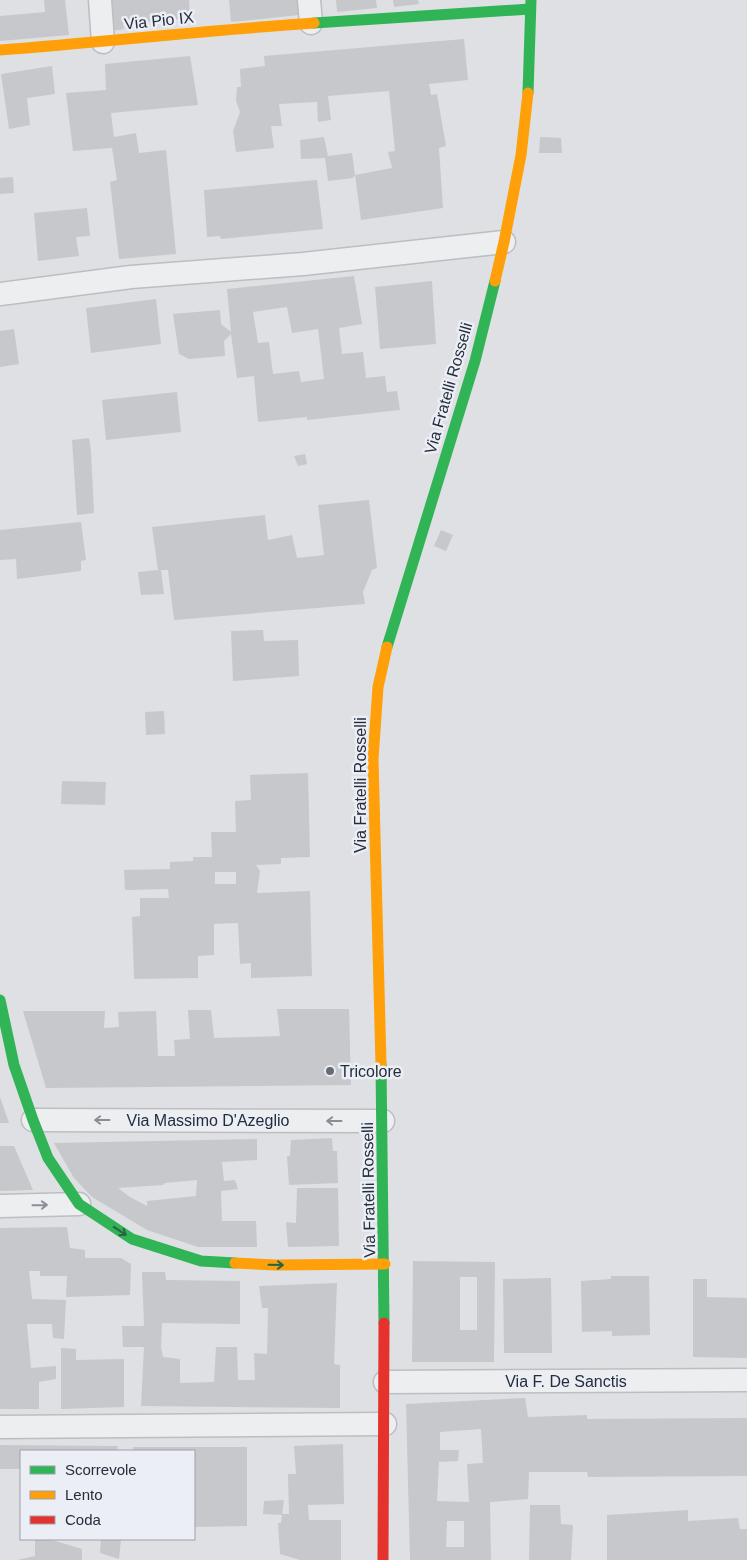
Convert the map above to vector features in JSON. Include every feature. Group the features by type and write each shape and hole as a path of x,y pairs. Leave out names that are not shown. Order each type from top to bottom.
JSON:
{"main road":[{"name":"Via Pio IX","path":"0,50 103,42 222,29 530,5"},
{"name":"Via Fratelli Rosselli","path":"384,1560 385,1264 373,759 378,687 388,640 475,361 504,242 521,155 529,83 530,5"},
{"path":"0,1000 14,1065 33,1120 48,1158 79,1204 132,1239 201,1261 276,1265 385,1264"}],"street":[{"path":"100,0 103,42"},
{"path":"310,0 311,22"},
{"path":"0,294 131,277 304,264 504,242"},
{"name":"Via Massimo D'Azeglio","path":"33,1120 383,1121"},
{"path":"0,1206 79,1204"},
{"name":"Via F. De Sanctis","path":"385,1382 747,1380"},
{"path":"0,1427 385,1424"}],"building":[{"path":"44,0 65,0 69,35 0,41 0,16 45,12"},
{"path":"107,0 189,0 190,18 123,24 124,29 111,31"},
{"path":"229,0 298,0 299,15 231,22"},
{"path":"336,0 376,0 377,8 337,12"},
{"path":"393,0 418,0 419,4 394,7"},
{"path":"464,39 468,80 429,84 431,95 437,94 446,146 439,148 443,208 361,220 355,175 392,168 388,152 395,151 389,91 328,96 331,120 318,122 317,102 279,104 282,126 271,126 274,148 236,152 233,131 240,112 236,101 237,87 241,87 240,69 265,66 264,56"},
{"path":"190,56 198,105 111,113 114,137 136,133 139,153 166,150 176,254 119,259 110,182 117,180 112,148 73,151 66,93 106,90 105,64"},
{"path":"52,66 55,94 27,98 30,125 9,129 1,74"},
{"path":"324,137 328,156 352,153 355,175 353,178 328,181 325,158 301,159 300,140"},
{"path":"540,137 561,138 562,153 539,153"},
{"path":"13,177 14,193 0,194 0,178"},
{"path":"317,180 323,229 221,239 220,236 207,237 204,190"},
{"path":"87,208 90,236 76,237 79,256 38,261 34,213"},
{"path":"354,276 362,324 339,328 342,354 363,352 366,378 385,376 387,392 397,391 400,410 307,420 307,417 258,422 254,376 237,378 231,334 224,341 225,356 189,359 179,354 173,314 220,310 221,324 231,332 227,289","holes":["287,307 292,333 318,329 324,379 301,382 299,371 273,374 269,342 258,343 253,312"]},
{"path":"432,281 436,344 380,349 375,287"},
{"path":"156,299 161,344 91,353 86,308"},
{"path":"14,329 19,364 0,367 0,331"},
{"path":"177,392 181,432 106,440 102,400"},
{"path":"89,438 94,513 77,515 72,440"},
{"path":"305,454 307,464 298,466 294,456"},
{"path":"369,500 377,568 372,570 363,592 365,604 174,620 168,570 161,570 164,594 141,595 138,572 158,570 152,527 265,515 268,540 292,535 297,558 324,555 318,505"},
{"path":"81,522 86,560 81,561 81,571 17,579 16,559 0,560 0,530"},
{"path":"441,530 453,535 446,551 434,546"},
{"path":"263,630 264,641 298,640 299,676 233,681 231,631"},
{"path":"164,711 165,734 146,735 145,712"},
{"path":"308,773 310,857 281,858 281,864 256,865 260,871 257,893 310,891 312,976 251,978 251,963 240,964 238,923 214,924 214,955 198,956 198,978 134,979 132,917 140,916 140,898 169,898 168,889 125,890 124,870 170,869 170,862 193,861 193,857 212,857 211,832 236,832 235,801 251,800 250,775","holes":["215,872 236,872 236,884 215,884"]},
{"path":"62,781 106,782 105,805 61,804"},
{"path":"277,1009 349,1009 351,1085 46,1088 23,1011 105,1011 104,1028 119,1027 118,1012 156,1011 158,1056 175,1056 174,1040 190,1039 188,1010 211,1010 214,1038 280,1036"},
{"path":"0,1097 9,1123 0,1123"},
{"path":"332,1138 333,1151 337,1151 338,1183 289,1185 287,1156 290,1156 291,1140"},
{"path":"257,1139 257,1160 222,1162 224,1181 235,1180 238,1189 221,1191 222,1221 256,1221 257,1247 198,1247 147,1230 92,1197 74,1178 54,1143","holes":["197,1180 196,1196 147,1201 147,1206 118,1188 163,1185 165,1183"]},
{"path":"0,1146 14,1146 33,1190 0,1191"},
{"path":"297,1188 338,1188 339,1246 288,1247 286,1222 296,1223"},
{"path":"67,1227 70,1248 85,1250 85,1258 121,1258 131,1264 130,1295 66,1297 67,1276 40,1276 40,1271 29,1271 32,1299 66,1300 64,1339 53,1338 52,1324 27,1324 31,1368 56,1366 56,1379 39,1382 39,1409 0,1409 0,1228"},
{"path":"413,1261 495,1262 494,1362 412,1362","holes":["460,1277 477,1277 477,1330 460,1330"]},
{"path":"142,1272 165,1272 166,1280 240,1281 240,1324 162,1323 161,1347 163,1357 180,1359 180,1383 214,1382 216,1347 237,1347 238,1380 255,1380 254,1353 267,1354 268,1308 262,1308 259,1286 337,1283 334,1364 340,1365 340,1408 141,1406 144,1347 123,1347 122,1326 144,1326"},
{"path":"611,1276 649,1276 650,1335 612,1336 612,1331 582,1332 581,1281 611,1279"},
{"path":"551,1278 552,1353 504,1353 503,1279"},
{"path":"693,1279 707,1279 707,1297 747,1298 747,1358 693,1357"},
{"path":"61,1348 76,1349 76,1360 124,1359 124,1407 61,1409"},
{"path":"525,1398 528,1417 587,1415 587,1419 747,1418 747,1476 588,1477 587,1472 529,1472 528,1499 490,1502 491,1560 410,1560 406,1404","holes":["481,1429 483,1463 467,1464 469,1502 437,1501 439,1462 458,1461 459,1450 440,1450 440,1432","447,1521 464,1521 464,1547 446,1547"]},
{"path":"343,1444 344,1504 308,1505 309,1520 341,1520 341,1560 300,1560 280,1554 278,1523 281,1523 282,1514 289,1514 288,1474 296,1474 294,1446"},
{"path":"0,1445 118,1446 117,1450 20,1450 20,1469 0,1469"},
{"path":"133,1447 247,1447 247,1526 195,1527 195,1450 133,1450"},
{"path":"284,1500 282,1515 263,1514 264,1501"},
{"path":"530,1505 560,1505 561,1524 573,1525 571,1560 529,1560"},
{"path":"688,1510 688,1521 738,1518 740,1529 747,1529 747,1560 607,1560 607,1515"},
{"path":"35,1540 52,1540 82,1549 82,1560 17,1560 35,1556"},
{"path":"101,1540 121,1540 119,1559 100,1553"}],"traffic: fast":[{"path":"528,93 531,0"},
{"path":"314,23 530,9"},
{"path":"387,647 475,361 495,281"},
{"path":"0,1000 14,1065 33,1120 48,1158 79,1204 132,1239 201,1261 235,1263"},
{"path":"381,1064 384,1323"}],"traffic: slow":[{"path":"0,50 314,23"},
{"path":"495,281 521,155 528,93"},
{"path":"381,1064 373,759 378,687 387,647"},
{"path":"235,1263 276,1265 385,1264"}],"traffic: jam":[{"path":"383,1560 384,1323"}],"place":[{"name":"Tricolore","path":"330,1071"}]}
